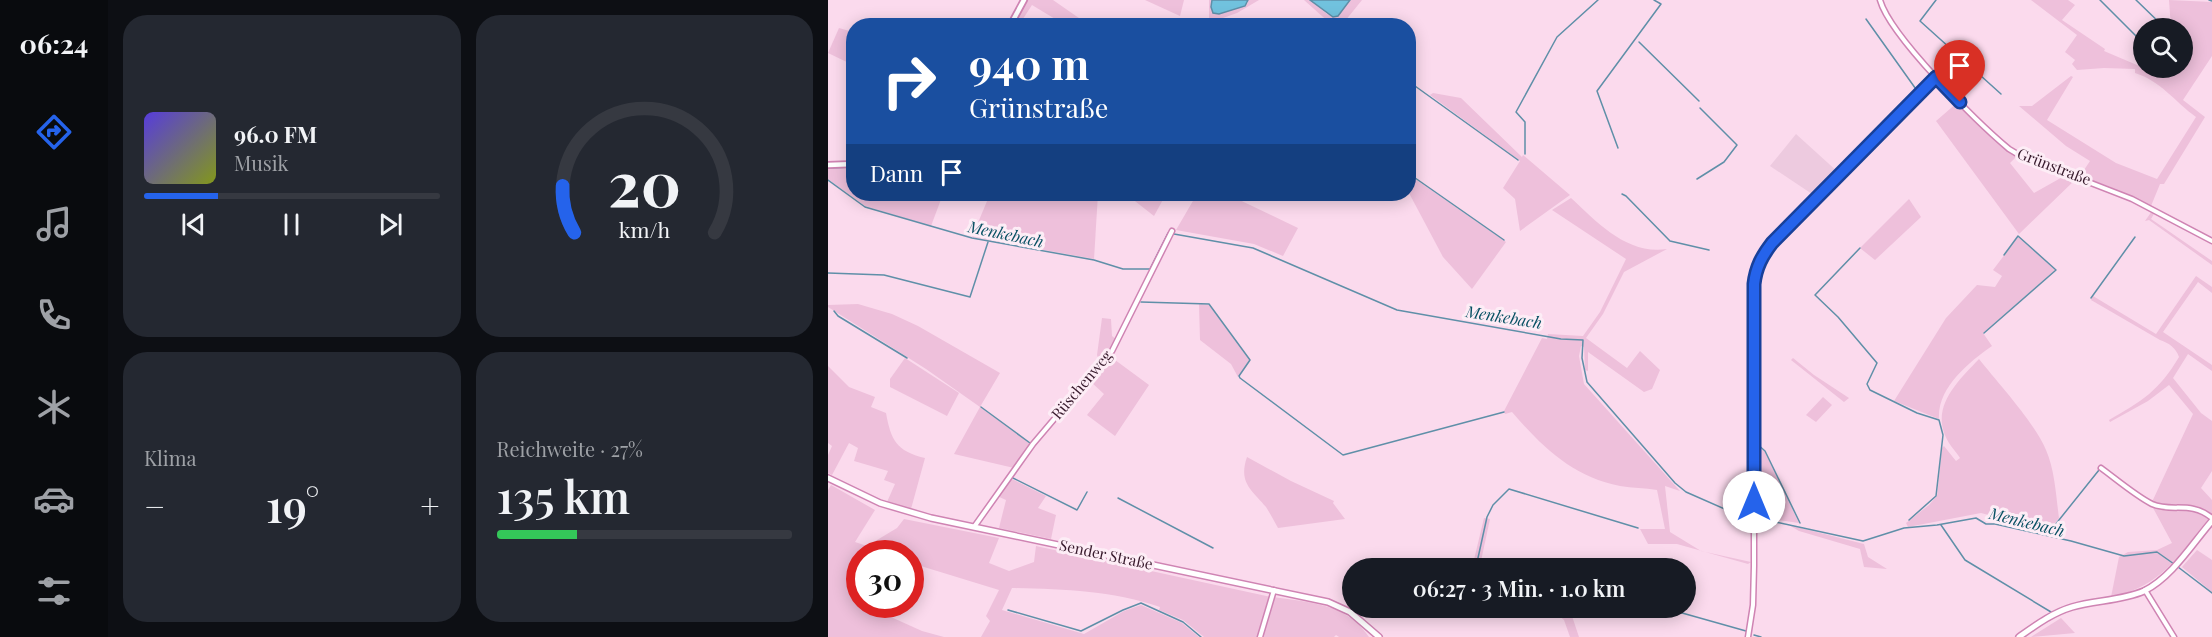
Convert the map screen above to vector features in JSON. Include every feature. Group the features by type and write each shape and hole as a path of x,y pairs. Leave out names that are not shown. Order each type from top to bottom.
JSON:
{"main road":[{"name":"Sender Straße","path":"828,478 886,506 974,527 1316,599 1340,607 1359,618 1379,637"},
{"path":"2019,637 2052,615 2072,607 2111,600 2145,590 2162,579 2212,520"}],"street":[{"path":"1014,18 1024,0"},
{"name":"Grünstraße","path":"1880,0 1890,21 1936,77 2000,142 2019,155 2108,188 2212,241"},
{"path":"1748,637 1753,605 1753,329 1754,284 1758,265 1772,243 1936,77"},
{"path":"828,165 846,164"},
{"name":"Rüschenweg","path":"974,527 1033,444 1112,351 1173,231"},
{"path":"2101,468 2154,505 2194,508 2212,520"},
{"path":"1260,637 1274,590"},
{"path":"2145,590 2174,637"}],"shaded area":[{"path":"1027,0 1053,0 1079,18 1053,18 1032,5 1024,18 1018,18"},
{"path":"1145,0 1184,0 1180,16"},
{"path":"1209,0 1212,0 1211,7 1219,14 1248,3 1248,0 1259,0 1237,13 1223,18 1209,18"},
{"path":"1304,0 1310,0 1327,14 1338,16 1350,0 1362,0 1347,18 1324,18"},
{"path":"2031,0 2068,0 2075,5 2062,20 2105,49 2104,51 2133,63 2133,69 2077,70 2072,64 2075,60 2065,52 2077,35"},
{"path":"2169,0 2212,2 2212,56 2183,100 2205,117 2164,184 2160,184 2151,206 2080,176 2090,161 2066,146 2019,106 2032,106 2071,76 2073,77 2047,120 2116,163 2157,179 2196,117 2153,81 2146,78 2193,78 2193,18 2170,18"},
{"path":"839,28 846,30 846,62 828,53"},
{"path":"1433,93 1461,98 1522,157 1523,155 1570,195 1520,231 1515,199 1503,188 1520,161 1430,95"},
{"path":"1958,102 1999,143 2017,156 2010,163 2034,193 2066,175 2076,179 2019,234 1936,121"},
{"path":"1796,134 1839,173 1815,196 1770,166"},
{"path":"846,168 846,192 828,179 828,169"},
{"path":"1416,180 1506,242 1472,289 1443,257 1413,201 1416,201"},
{"path":"1571,198 1603,227 1626,242 1652,250 1667,249 1624,272 1603,314 1586,338 1627,368 1640,351 1660,370 1652,389 1644,392 1588,352 1588,371 1585,370 1584,347 1581,346 1579,356 1584,384 1680,491 1665,486 1670,532 1700,551 1677,544 1648,544 1640,529 1665,529 1657,490 1620,486 1588,476 1560,459 1512,412 1505,414 1504,411 1542,338 1547,339 1548,334 1583,336 1600,312 1626,259 1552,210"},
{"path":"1909,199 1921,217 1875,260 1860,248"},
{"path":"858,201 940,201 931,226 865,206"},
{"path":"987,201 1098,201 1094,259 972,237"},
{"path":"1135,201 1162,201 1154,216"},
{"path":"1193,201 1242,201 1298,228 1283,256 1254,244 1176,230"},
{"path":"2152,211 2155,212 2151,219 2212,261 2212,265 2149,220 2145,221"},
{"path":"2018,237 2055,270 1983,333 1992,346 1965,368 1949,386 1943,397 1939,419 1894,401 1946,318 1977,285 1995,287 2002,276 1993,270"},
{"path":"2196,276 2212,287 2212,293 2198,282 2163,332 2212,365 2212,371 2188,354 2173,378 2201,413 2212,421 2212,471 2201,488 2212,500 2212,514 2198,507 2152,502 2193,414 2169,385 2148,401 2110,422 2109,420 2140,401 2157,387 2172,369 2179,357 2178,354 2169,344 2091,300 2093,296 2156,334"},
{"path":"858,304 892,314 918,326 1000,373 980,407 926,369 828,307 828,305"},
{"path":"1199,304 1209,305 1250,361 1238,377 1231,364 1200,340"},
{"path":"1102,318 1111,319 1112,336 1117,340 1100,363 1097,355"},
{"path":"1111,357 1149,385 1115,436 1087,415 1104,394 1090,381"},
{"path":"905,358 959,393 947,416 890,387 890,379"},
{"path":"1793,358 1849,398 1844,402 1791,360"},
{"path":"1979,359 2025,416 2046,450 2053,475 2059,518 2049,531 1981,513 1908,527 1906,523 1937,496 1942,448 1944,446 1956,461 1960,458 1943,431 1943,408 1954,387"},
{"path":"828,366 849,387 875,397 871,407 886,413 896,443 907,452 925,458 911,509 887,502 895,484 884,480 888,471 854,461 858,448 849,443 832,475 828,473 828,455 832,446 828,443"},
{"path":"1823,397 1832,405 1816,422 1806,415"},
{"path":"980,407 1031,444 1014,468 954,454"},
{"path":"1755,443 1765,452 1799,523 1755,519"},
{"path":"1247,457 1334,501 1333,503 1345,519 1278,528 1266,507 1251,491 1245,480"},
{"path":"1010,478 1046,496 1038,508 1056,515 1051,539 999,528 1006,500 997,496"},
{"path":"831,485 875,510 856,540 846,540 846,618 893,618 922,631 944,637 828,637 828,490"},
{"path":"2152,506 2194,510 2209,519 2156,578 2129,592 2111,597 2119,557 2128,552 2157,550 2172,543"},
{"path":"1484,518 1490,519 1482,558 1474,558"},
{"path":"904,519 999,538 989,563 1009,571 1034,562 1036,546 1271,597 1259,637 1204,637 1183,620 1159,610 1160,607 1124,597 1068,590 1012,588 1002,610 1084,634 1124,611 1141,605 1182,623 1199,637 981,637 990,621 986,616 999,590 924,567 924,540 877,540 897,528"},
{"path":"1789,525 1864,544 1868,557 1887,569 1864,567 1860,549 1799,531"},
{"path":"2197,550 2212,560 2212,592 2182,567"},
{"path":"1705,552 1751,562 1748,564"},
{"path":"1273,597 1317,604 1338,611 1342,613 1342,618 1350,618 1356,622 1369,637 1339,637 1336,635 1334,637 1263,637"},
{"path":"1562,618 1573,618 1579,637 1570,637"},
{"path":"2061,618 2075,633 2031,637"}],"water":[{"path":"1212,0 1248,0 1245,6 1219,14 1213,13"},
{"path":"1310,0 1350,0 1338,16 1333,17"}],"waterway":[{"path":"1017,18 1026,0"},
{"path":"1525,154 1525,122 1516,112 1557,37 1598,0"},
{"path":"1618,148 1597,91 1661,4 1654,0"},
{"path":"1936,0 1920,21 2001,94"},
{"path":"2100,0 2133,33"},
{"path":"2136,0 2155,18"},
{"path":"1866,19 1918,92"},
{"path":"1639,42 1699,101"},
{"path":"1416,87 1518,160"},
{"path":"1697,179 1724,162 1737,145 1700,108"},
{"path":"828,168 846,167"},
{"path":"1416,179 1504,240"},
{"name":"Menkebach","path":"828,180 846,193"},
{"path":"1622,194 1670,241 1709,250"},
{"name":"Menkebach","path":"857,201 865,207 972,238 1094,260 1123,269 1150,269 1168,233"},
{"name":"Menkebach","path":"1174,234 1253,248 1397,310 1561,339 1583,340 1582,358 1587,382 1675,483 1686,492 1752,521"},
{"path":"1984,333 2056,270 2018,236 2004,255"},
{"path":"2091,298 2135,237"},
{"path":"828,273 884,275 970,297 988,242"},
{"path":"1860,248 1815,295 1838,317 1877,363 1867,384 1870,390 1917,413 1939,420 1943,435 1936,496 1909,520"},
{"path":"1141,302 1209,304 1250,360 1239,376 1240,378 1343,455 1504,412"},
{"path":"834,311 838,316 907,358"},
{"path":"981,407 1030,443"},
{"path":"1756,443 1765,451 1800,523"},
{"path":"2051,530 2099,470"},
{"path":"1011,477 1077,510 1087,492"},
{"path":"1478,558 1487,517 1493,505 1509,489 1638,528"},
{"path":"1118,498 1213,548"},
{"name":"Menkebach","path":"1756,522 1771,521 1863,541 1904,528 1976,518 1986,524 2071,541 2124,556 2157,552 2174,564"},
{"path":"1941,525 1965,560 2051,612"},
{"path":"1756,527 1756,566"},
{"name":"Menkebach","path":"2178,567 2212,593"},
{"path":"1008,610 1081,631 1141,603 1183,622 1201,637"},
{"path":"1696,617 1746,631"},
{"path":"1754,635 1761,637"}],"route":[{"path":"1754,502 1754,284 1762,256 1772,243 1936,77 1960,102"}]}
